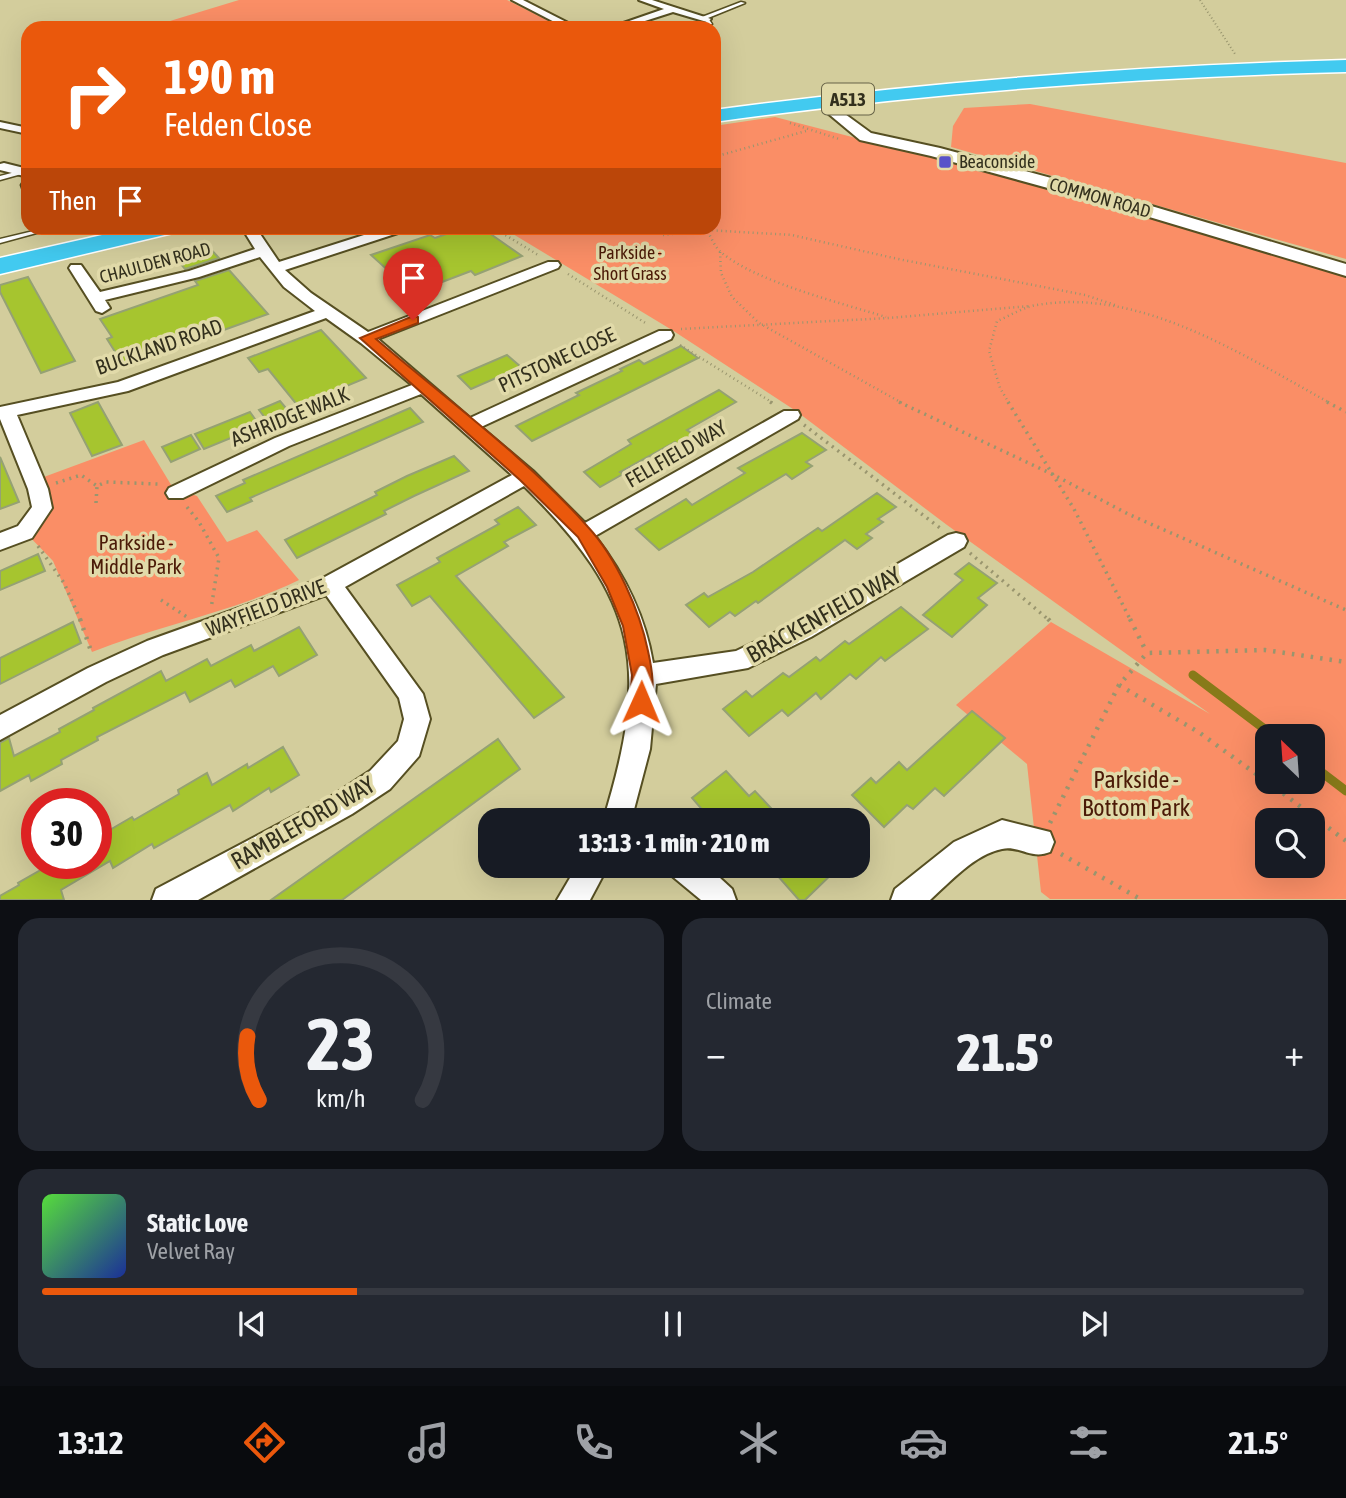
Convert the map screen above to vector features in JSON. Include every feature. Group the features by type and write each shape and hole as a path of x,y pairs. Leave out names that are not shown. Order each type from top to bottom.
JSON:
{"highway":[{"name":"A513","path":"721,115 877,96 1066,78 1346,66"},
{"name":"A513","path":"1226,71 1346,71"},
{"path":"845,121 855,108 877,96"},
{"path":"0,266 134,235"}],"street":[{"path":"516,0 559,21"},
{"path":"643,0 706,19"},
{"path":"635,21 672,9"},
{"name":"COMMON ROAD","path":"823,102 866,137 934,152 1112,200 1346,270"},
{"path":"0,125 21,130"},
{"path":"253,235 275,268 297,290 366,338 424,387 526,476 584,533 616,585 633,626 643,675 637,756 621,808"},
{"path":"275,268 377,235"},
{"name":"CHAULDEN ROAD","path":"76,268 99,304 263,251"},
{"path":"366,338 553,265"},
{"name":"BUCKLAND ROAD","path":"3,412 122,387 329,312"},
{"name":"PITSTONE CLOSE","path":"467,426 668,332"},
{"name":"ASHRIDGE WALK","path":"176,493 282,442 424,387"},
{"path":"0,542 25,532 42,508 38,489 3,412"},
{"name":"FELLFIELD WAY","path":"584,533 791,415"},
{"name":"WAYFIELD DRIVE","path":"0,728 97,675 155,648 331,584 526,476"},
{"name":"BRACKENFIELD WAY","path":"643,675 739,661 803,630 956,541"},
{"name":"RAMBLEFORD WAY","path":"167,900 342,805 380,780 410,747 417,719 410,694 331,584"},
{"path":"906,900 964,852 1002,834 1040,842"},
{"path":"572,900 586,878"},
{"path":"699,878 721,900"}],"lane":[{"path":"706,19 743,2"},
{"path":"0,241 24,235"}],"path":[{"path":"1200,0 1235,54 1268,68"},
{"path":"721,155 808,130"},
{"path":"721,231 792,235 898,259 1085,295 1202,335 1346,412"},
{"path":"710,235 720,252 721,272 733,297 759,323 914,410 1054,475 1128,514 1346,610"},
{"path":"720,252 746,267 798,289 888,318"},
{"path":"668,332 759,323 888,318 1082,302 1130,310"},
{"path":"1035,305 997,321 989,351 1000,388 1074,509 1147,653"},
{"path":"38,489 81,475 97,486"},
{"path":"97,486 106,482 160,484 173,488 199,523 219,558 213,599"},
{"path":"96,503 97,486"},
{"path":"25,532 53,561 74,604 97,675"},
{"path":"1142,900 1040,842 1118,685 1147,653 1265,650 1346,662"},
{"path":"1118,685 1199,733 1255,773"},
{"path":"1283,794 1346,841"}],"green space":[{"path":"239,0 507,0 549,21 170,21"},
{"path":"1030,104 1346,163 1346,259 951,147 953,126 964,108"},
{"path":"775,117 1107,203 1346,273 1346,899 1050,899 1041,892 1027,764 956,705 1051,622 1210,714 947,525 796,411 672,330 515,235 721,235 721,125"},
{"name":"Parkside - Middle Park","path":"144,440 173,488 197,496 227,542 257,530 299,580 248,601 92,652 53,561 25,532 42,508 33,481"}],"building":[{"path":"430,235 435,238 444,235 492,235 522,256 475,275 471,271 413,293 371,255"},
{"path":"205,243 219,258 185,269 172,253"},
{"path":"229,270 268,314 124,366 107,339 112,337 100,319 198,285 195,281"},
{"path":"28,277 75,361 41,373 0,292 0,285"},
{"path":"321,330 366,378 298,406 268,369 259,372 248,358"},
{"path":"681,346 698,358 532,441 516,426 579,395 576,393 622,371 620,369 639,360 644,364"},
{"path":"507,355 521,367 471,389 458,376"},
{"path":"719,390 736,402 687,430 694,435 678,444 675,442 620,472 623,474 600,487 584,472 631,444 628,440"},
{"path":"280,401 291,414 269,423 259,410"},
{"path":"98,402 122,445 92,456 70,413"},
{"path":"410,408 423,422 250,498 252,501 227,512 216,496 245,483 243,480"},
{"path":"250,412 260,426 204,449 195,434"},
{"path":"802,433 826,450 806,462 812,466 792,479 786,474 659,550 636,529 686,499 692,505 745,473 738,468"},
{"path":"191,435 200,449 171,462 162,447"},
{"path":"454,456 469,471 384,511 386,514 297,558 285,540 377,495 375,492 407,476"},
{"path":"0,457 19,502 0,509"},
{"path":"877,493 896,507 878,519 883,522 866,534 872,538 857,549 845,540 758,603 756,601 735,616 730,612 709,627 686,605 704,593 708,597 753,572 818,528 822,531"},
{"path":"518,507 536,525 504,542 508,546 456,576 564,697 534,718 430,596 412,606 397,585 440,562 437,558 499,524 495,520"},
{"path":"38,554 45,571 0,590 0,571"},
{"path":"969,563 997,583 978,598 987,605 952,637 923,615 963,580 955,574"},
{"path":"901,607 928,629 885,661 881,657 856,679 850,674 821,699 816,693 788,716 782,710 749,736 723,709 746,691 752,697 783,673 789,677 816,657 820,661 845,641 849,644"},
{"path":"73,622 81,643 0,684 0,658"},
{"path":"299,627 317,655 279,676 273,666 235,687 231,680 190,702 185,692 97,737 98,740 61,760 62,764 31,781 29,775 0,791 0,743 9,738 14,756 60,732 59,729 94,710 93,708 161,671 166,681 207,659 211,666 251,645 254,651"},
{"path":"972,711 1005,738 944,796 935,788 913,809 907,805 884,827 870,813 870,808 865,808 852,795 871,778 876,783 899,762 907,770"},
{"path":"498,739 520,769 342,900 271,900"},
{"path":"283,747 299,775 271,792 269,788 233,811 230,805 154,848 152,844 113,868 112,829 132,817 134,820 179,794 178,790 207,773 212,785 247,764 248,768"},
{"path":"726,771 749,796 755,791 771,808 701,808 692,798"},
{"path":"780,878 828,878 805,900 799,900"},
{"path":"25,879 80,879 61,890 64,900 0,900 0,896 19,885 18,883"}],"waterway":[{"path":"1193,675 1258,724"},
{"path":"1325,775 1346,791"}],"place":[{"name":"Beaconside","path":"945,162"}],"route":[{"path":"413,320 366,338 526,476 584,533 616,585 633,626 643,675 641,702"}],"park label":[{"name":"Parkside - Short Grass","path":"630,263"},
{"name":"Parkside - Bottom Park","path":"1136,794"}]}
